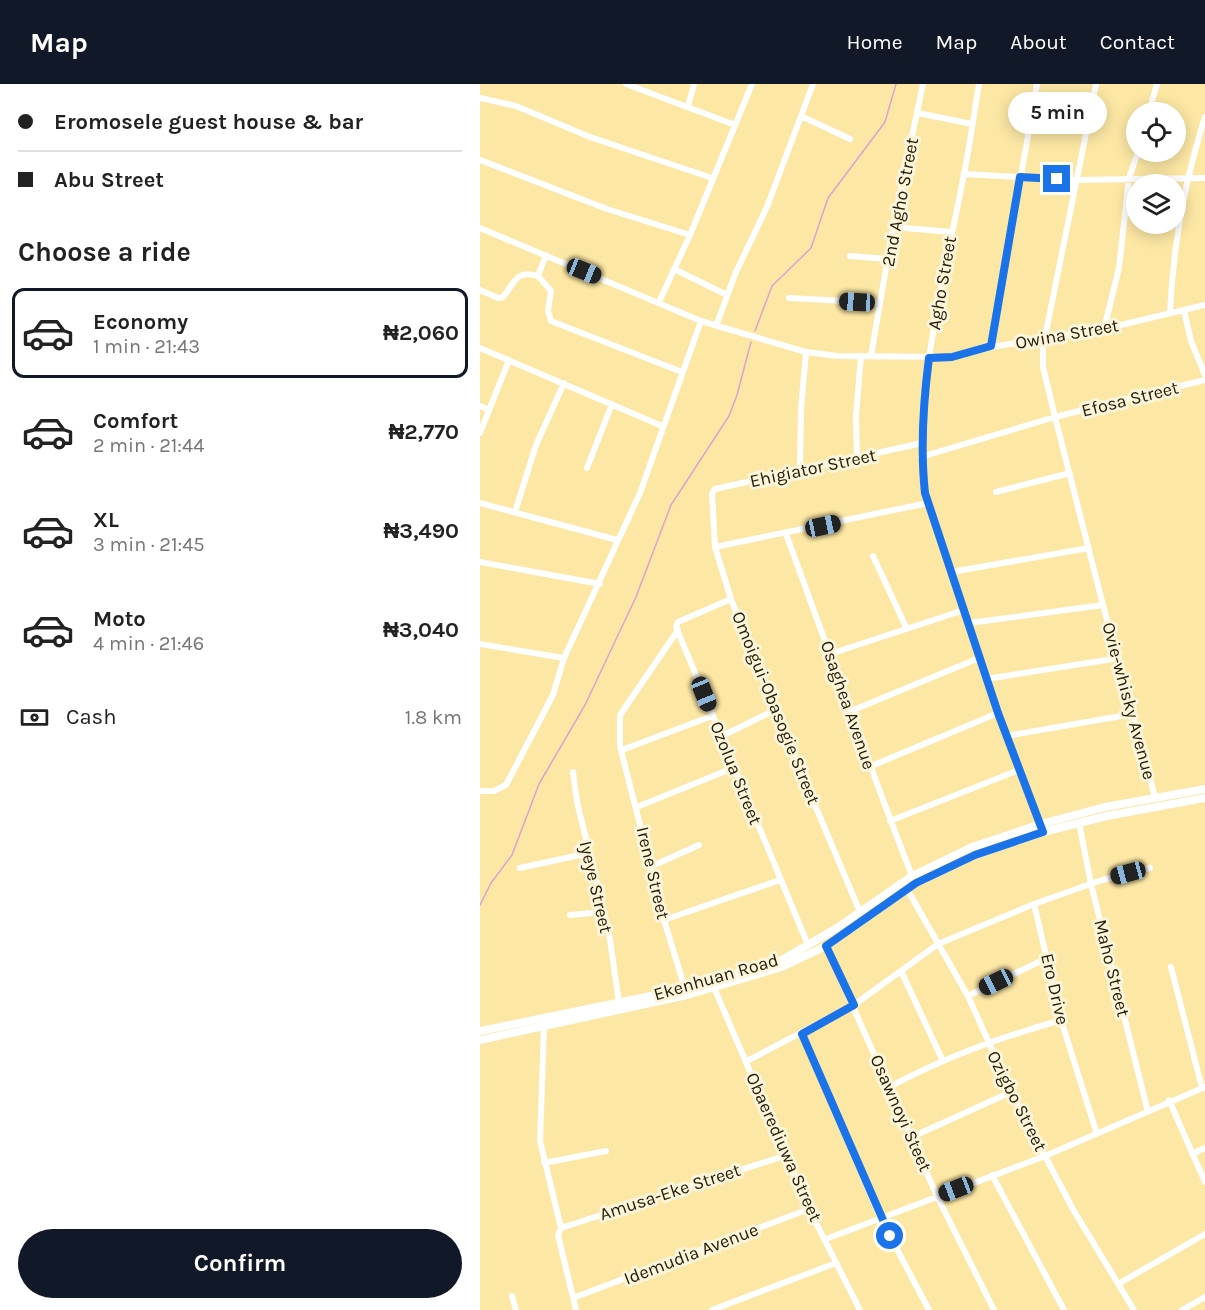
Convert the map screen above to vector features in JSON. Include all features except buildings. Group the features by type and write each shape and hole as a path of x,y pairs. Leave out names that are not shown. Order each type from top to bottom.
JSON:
{"main road":[{"name":"Ekenhuan Road","path":"713,986 780,961 860,912 912,876 972,847 1155,796 1205,789"},
{"name":"Ekenhuan Road","path":"480,1040 713,986 782,967 826,946 907,889 975,855 1042,828 1079,823 1157,805 1205,800"},
{"name":"Ekenhuan Road","path":"480,1031 686,992"}],"street":[{"path":"628,84 735,125"},
{"path":"688,106 694,84"},
{"path":"659,302 690,235 752,84"},
{"path":"716,326 727,295 767,207 813,84"},
{"name":"2nd Agho Street","path":"871,356 893,227 923,84"},
{"name":"Agho Street","path":"979,84 929,358 922,413 921,457 928,503 986,679 1042,828"},
{"path":"991,346 1037,84"},
{"name":"Ovie-whisky Avenue","path":"1096,84 1043,347 1043,367 1103,605 1155,796"},
{"path":"1152,102 1157,84"},
{"path":"480,98 516,106 590,137 712,178"},
{"path":"918,113 972,124"},
{"path":"801,116 850,138"},
{"path":"1170,313 1172,276 1189,178 1205,117"},
{"path":"480,160 607,209 690,235"},
{"path":"964,174 1075,180 1126,178"},
{"path":"1189,178 1205,178"},
{"path":"1104,329 1119,268 1126,211"},
{"path":"893,227 951,232"},
{"name":"Owina Street","path":"480,228 701,321 807,352 861,356 952,357 991,346 1104,329 1205,305"},
{"path":"538,276 546,255"},
{"path":"850,256 888,260"},
{"path":"674,269 727,295"},
{"path":"480,290 498,298 503,297 514,278 522,274 538,276 551,291 548,311 551,321 682,372"},
{"path":"789,298 880,303"},
{"path":"1184,310 1191,341 1205,375"},
{"path":"480,791 494,791 506,785 553,695 564,658 640,493 701,321"},
{"path":"480,348 662,426"},
{"path":"800,469 801,410 807,352"},
{"path":"857,459 856,416 861,356"},
{"path":"480,433 508,360"},
{"name":"Efosa Street","path":"921,457 1055,417 1205,380"},
{"path":"515,512 536,445 564,383"},
{"path":"587,468 612,404"},
{"path":"480,406 489,410"},
{"name":"Ehigiator Street","path":"711,498 716,489 922,443"},
{"path":"996,492 1070,474"},
{"name":"Omoigui-Obasogie Street","path":"711,498 715,547 732,599 775,710 860,912"},
{"path":"480,503 617,540"},
{"path":"715,547 928,503"},
{"name":"Osaghea Avenue","path":"786,534 851,711 868,767 912,876"},
{"path":"951,572 1089,548"},
{"path":"873,556 906,627"},
{"path":"480,562 600,584"},
{"path":"678,630 678,622 732,599"},
{"name":"Ovie-whisky Avenue","path":"969,623 1103,605"},
{"path":"830,654 906,627 964,610"},
{"name":"Ozolua Street","path":"678,630 720,737 808,945"},
{"name":"Irene Street","path":"678,630 620,715 618,726 663,920 686,992"},
{"path":"480,644 564,658"},
{"path":"851,711 979,658"},
{"path":"986,679 1119,658"},
{"path":"720,737 775,710"},
{"path":"868,767 998,713"},
{"path":"1006,736 1133,714"},
{"path":"622,750 712,716"},
{"path":"637,807 733,768"},
{"path":"890,821 1019,770"},
{"name":"Iyeye Street","path":"573,772 577,802 603,912 619,1003"},
{"name":"Maho Street","path":"1079,823 1091,884 1148,1112"},
{"path":"652,866 699,845"},
{"path":"520,868 589,853"},
{"path":"747,1061 854,1005 938,944 1034,904 1091,884 1150,868"},
{"path":"663,920 780,880"},
{"name":"Ozigbo Street","path":"907,889 968,996 1011,1092 1074,1211 1134,1310"},
{"name":"Ero Drive","path":"1034,904 1060,1020 1096,1131"},
{"path":"570,915 603,912"},
{"name":"Osawnoyi Steet","path":"826,946 937,1196 994,1310"},
{"path":"968,996 1047,958"},
{"path":"826,1239 1045,1156 1096,1131 1204,1088 1171,967"},
{"path":"901,971 942,1059"},
{"name":"Obaerediuwa Street","path":"713,986 809,1209 860,1310"},
{"path":"889,1087 942,1059 987,1041 1060,1020"},
{"path":"544,1026 540,1140 561,1228 558,1236 576,1310"},
{"path":"802,1034 880,1217 929,1310"},
{"path":"912,1137 1011,1092"},
{"path":"1169,1100 1205,1182"},
{"path":"1192,1154 1205,1148"},
{"path":"544,1163 606,1151"},
{"name":"Amusa-Eke Street","path":"561,1228 787,1155"},
{"path":"992,1175 1064,1310"},
{"name":"Idemudia Avenue","path":"573,1298 809,1209"},
{"path":"1118,1284 1205,1234"},
{"path":"711,1310 836,1263"},
{"path":"512,1296 516,1310"},
{"path":"1182,1310 1205,1297"}],"waterway":[{"path":"755,331 772,286 811,248 828,198 885,122 896,84"},
{"path":"480,905 491,883 512,855 539,784 585,705 636,597 671,505 729,416 751,342"}],"route":[{"path":"890,1236 802,1034 854,1005 826,946 916,883 975,855 1043,832 998,713 925,493 921,457 922,413 929,358 952,357 991,346 1020,177 1057,179"}]}
